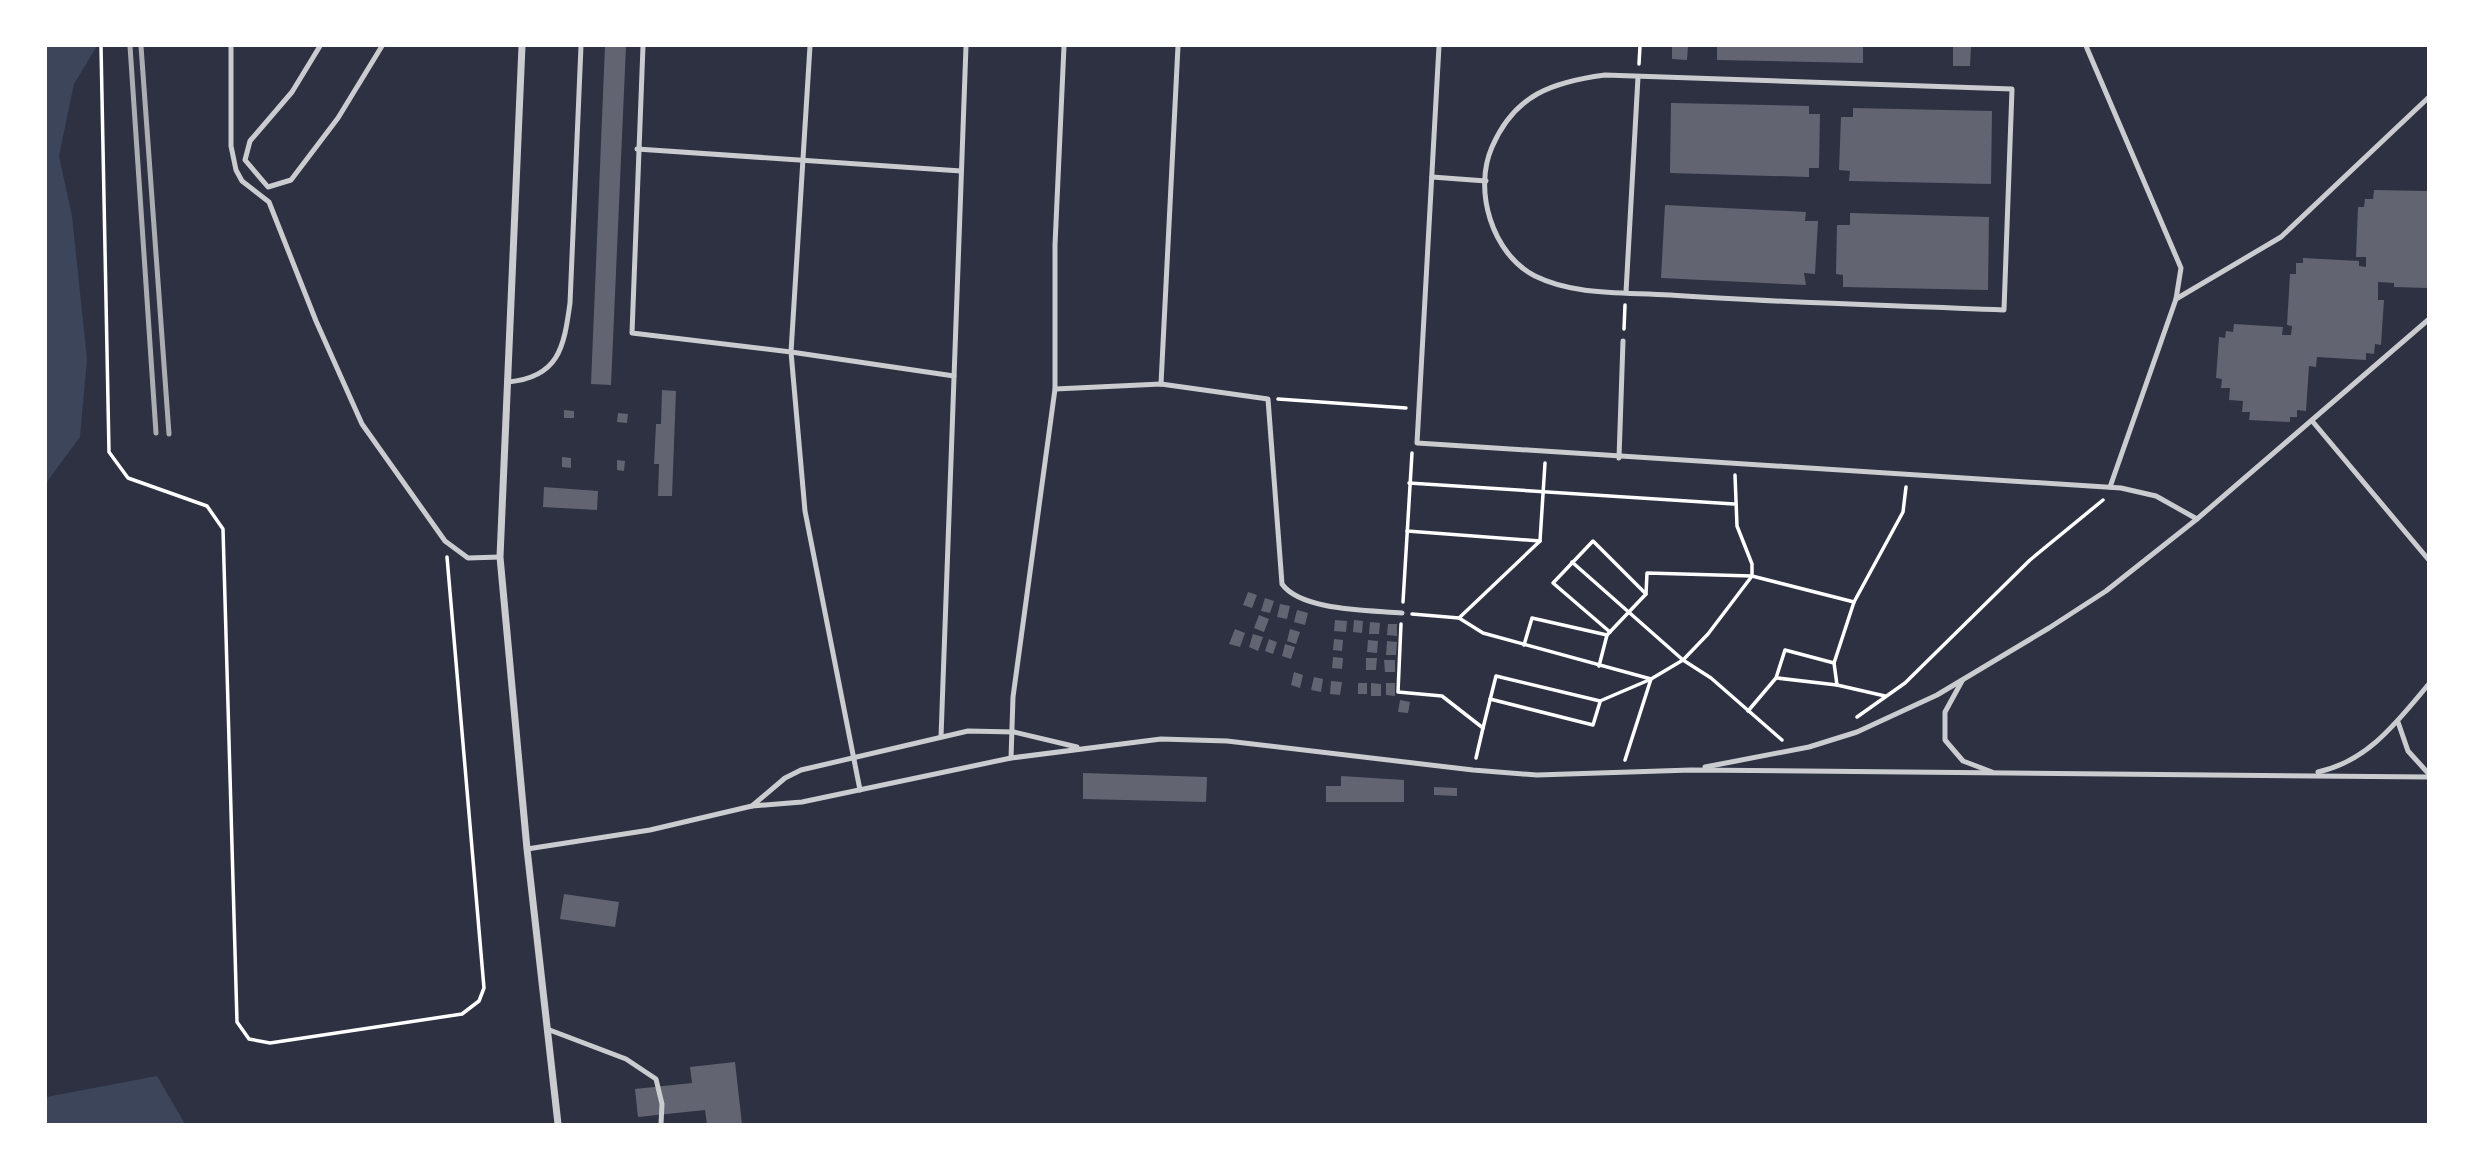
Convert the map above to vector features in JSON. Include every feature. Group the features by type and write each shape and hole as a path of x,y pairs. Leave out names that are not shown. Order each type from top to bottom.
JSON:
{"street":[{"path":"523,46 500,557 527,849 558,1125"}],"lane":[{"path":"231,46 231,132 236,170 242,181 269,202 316,321 362,424 445,541 468,558 500,557"},
{"path":"320,46 292,92 250,141 245,160 268,187 290,180 338,118 382,46"},
{"path":"507,382 526,381 547,369 562,348 566,333 570,303 580,46"},
{"path":"643,46 632,332 954,376"},
{"path":"810,46 791,352 805,512 851,757 860,790"},
{"path":"941,737 966,46"},
{"path":"1011,758 1014,733 1013,698 1055,389 1055,245 1064,46"},
{"path":"1161,384 1178,46"},
{"path":"1439,46 1417,443 1619,458 2110,487 2157,496 2197,519"},
{"path":"2086,46 2181,268 2176,299 2110,487"},
{"path":"1605,75 1639,76 2012,89 2004,310 1573,289 1535,276 1513,261 1485,207 1491,148 1508,120 1529,96 1563,81 1605,75"},
{"path":"1626,292 1639,76"},
{"path":"2176,299 2281,237 2428,98"},
{"path":"637,149 961,171"},
{"path":"1432,177 1486,181"},
{"path":"1691,770 1795,751 1840,738 1886,720 1963,680 2106,591 2313,422 2428,320"},
{"path":"1619,458 1623,341"},
{"path":"1055,389 1161,384 1268,398 1282,584 1290,593 1318,603 1402,613"},
{"path":"2313,422 2428,559"},
{"path":"1963,680 1945,712 1943,733 1947,745 1970,765 2012,774"},
{"path":"2308,774 2344,764 2358,756 2398,722 2428,685"},
{"path":"2398,722 2408,751 2428,775"},
{"path":"752,806 793,773 941,737 982,730 1014,733 1080,748"},
{"path":"527,849 650,830 752,806 802,802 1011,758 1161,739 1212,739 1474,771 1537,775 1691,770 2428,775"},
{"path":"547,1029 626,1059 656,1079 662,1104 661,1125"}],"path":[{"path":"101,46 109,452 128,478 207,506 223,529 237,1022 249,1039 270,1043 462,1014 479,1001 484,988 445,541"},
{"path":"1639,76 1640,46"},
{"path":"1623,341 1626,292"},
{"path":"1268,398 1419,409"},
{"path":"1417,443 1411,456 1398,692 1442,696 1483,728"},
{"path":"1459,618 1540,541 1546,452"},
{"path":"1474,771 1496,676 1601,701 1651,679 1683,660 1708,635 1752,576 1752,564 1737,526 1734,504 1736,465"},
{"path":"1838,685 1835,663 1854,602 1903,512 1907,496 1905,475"},
{"path":"1409,483 1734,504"},
{"path":"1856,718 1934,656 2030,560 2103,501 2110,487"},
{"path":"1407,531 1540,541"},
{"path":"1608,633 1553,583 1572,562 1593,541 1646,594"},
{"path":"1572,562 1683,660 1711,678 1795,751"},
{"path":"1599,666 1608,633 1646,594 1647,573 1752,576 1854,602"},
{"path":"1402,613 1459,618 1483,633 1651,679"},
{"path":"1524,645 1532,618 1608,633"},
{"path":"1748,711 1776,678 1786,650 1835,663"},
{"path":"1776,678 1838,685 1885,696"},
{"path":"1622,772 1651,679"},
{"path":"1490,699 1593,726 1601,701"}],"shaded area":[{"path":"46,46 97,46 74,84 59,156 72,216 87,359 80,437 46,483"},
{"path":"157,1076 185,1124 46,1124 46,1097"}],"building":[{"path":"605,46 626,46 611,385 591,384"},
{"path":"1672,46 1688,46 1687,60 1672,59"},
{"path":"1717,46 1863,46 1863,63 1717,60"},
{"path":"1953,46 1971,46 1970,66 1953,66"},
{"path":"1671,103 1809,106 1809,114 1820,114 1819,168 1809,168 1809,177 1670,173"},
{"path":"1853,108 1992,111 1991,184 1849,181 1850,171 1839,170 1841,117 1853,117"},
{"path":"2374,190 2428,191 2428,288 2394,287 2394,283 2378,282 2378,300 2384,300 2381,345 2375,344 2374,354 2366,353 2366,360 2317,357 2316,367 2309,366 2306,411 2297,410 2297,417 2290,417 2290,422 2249,420 2250,412 2242,412 2243,401 2229,400 2230,388 2221,388 2222,379 2216,378 2219,337 2225,338 2226,331 2233,332 2234,324 2283,327 2282,335 2291,335 2292,326 2287,325 2290,274 2296,274 2296,263 2303,263 2303,258 2359,261 2359,266 2366,267 2366,257 2356,257 2358,207 2364,207 2365,199 2373,199"},
{"path":"1665,205 1806,212 1805,221 1818,221 1815,274 1804,273 1806,285 1661,278"},
{"path":"1850,213 1989,217 1988,290 1843,287 1843,275 1836,274 1837,225 1850,225"},
{"path":"662,390 676,391 672,496 658,496 659,464 654,464 656,424 661,424"},
{"path":"564,410 574,411 574,418 564,418"},
{"path":"618,413 628,414 627,423 617,422"},
{"path":"562,457 571,458 571,468 562,467"},
{"path":"617,460 625,461 624,471 617,470"},
{"path":"544,487 598,491 597,510 543,507"},
{"path":"1248,592 1257,595 1252,608 1243,605"},
{"path":"1265,598 1274,601 1270,613 1261,611"},
{"path":"1280,604 1290,606 1287,619 1277,617"},
{"path":"1297,610 1308,613 1305,625 1294,622"},
{"path":"1259,615 1269,619 1264,632 1254,628"},
{"path":"1335,620 1347,621 1346,632 1334,631"},
{"path":"1354,620 1363,621 1362,633 1353,632"},
{"path":"1370,622 1380,623 1379,634 1369,634"},
{"path":"1388,624 1397,624 1397,636 1387,635"},
{"path":"1235,629 1245,633 1240,647 1229,644"},
{"path":"1290,629 1300,632 1296,644 1287,641"},
{"path":"1253,634 1263,637 1258,651 1249,647"},
{"path":"1269,639 1277,642 1273,654 1265,651"},
{"path":"1334,639 1343,640 1342,651 1333,650"},
{"path":"1368,640 1378,641 1377,653 1367,652"},
{"path":"1387,641 1397,642 1396,655 1386,655"},
{"path":"1285,644 1295,647 1291,659 1282,656"},
{"path":"1333,657 1343,658 1342,669 1332,668"},
{"path":"1366,658 1377,658 1376,670 1366,670"},
{"path":"1384,660 1395,660 1395,672 1385,672"},
{"path":"1294,672 1303,675 1300,688 1291,685"},
{"path":"1314,677 1323,679 1321,692 1311,690"},
{"path":"1331,681 1342,682 1340,695 1330,694"},
{"path":"1358,683 1367,683 1367,694 1358,694"},
{"path":"1371,683 1381,684 1381,696 1371,696"},
{"path":"1386,683 1395,683 1395,696 1386,695"},
{"path":"1400,700 1410,702 1408,713 1398,712"},
{"path":"1083,773 1207,777 1206,802 1083,799"},
{"path":"1341,776 1404,780 1404,802 1326,802 1326,786 1341,786"},
{"path":"1434,787 1457,788 1457,796 1434,795"},
{"path":"564,894 619,902 615,927 560,919"},
{"path":"735,1062 742,1124 707,1124 705,1110 638,1117 635,1089 692,1083 690,1067"}],"railway":[{"path":"130,46 156,433"},
{"path":"141,46 169,434"}]}
